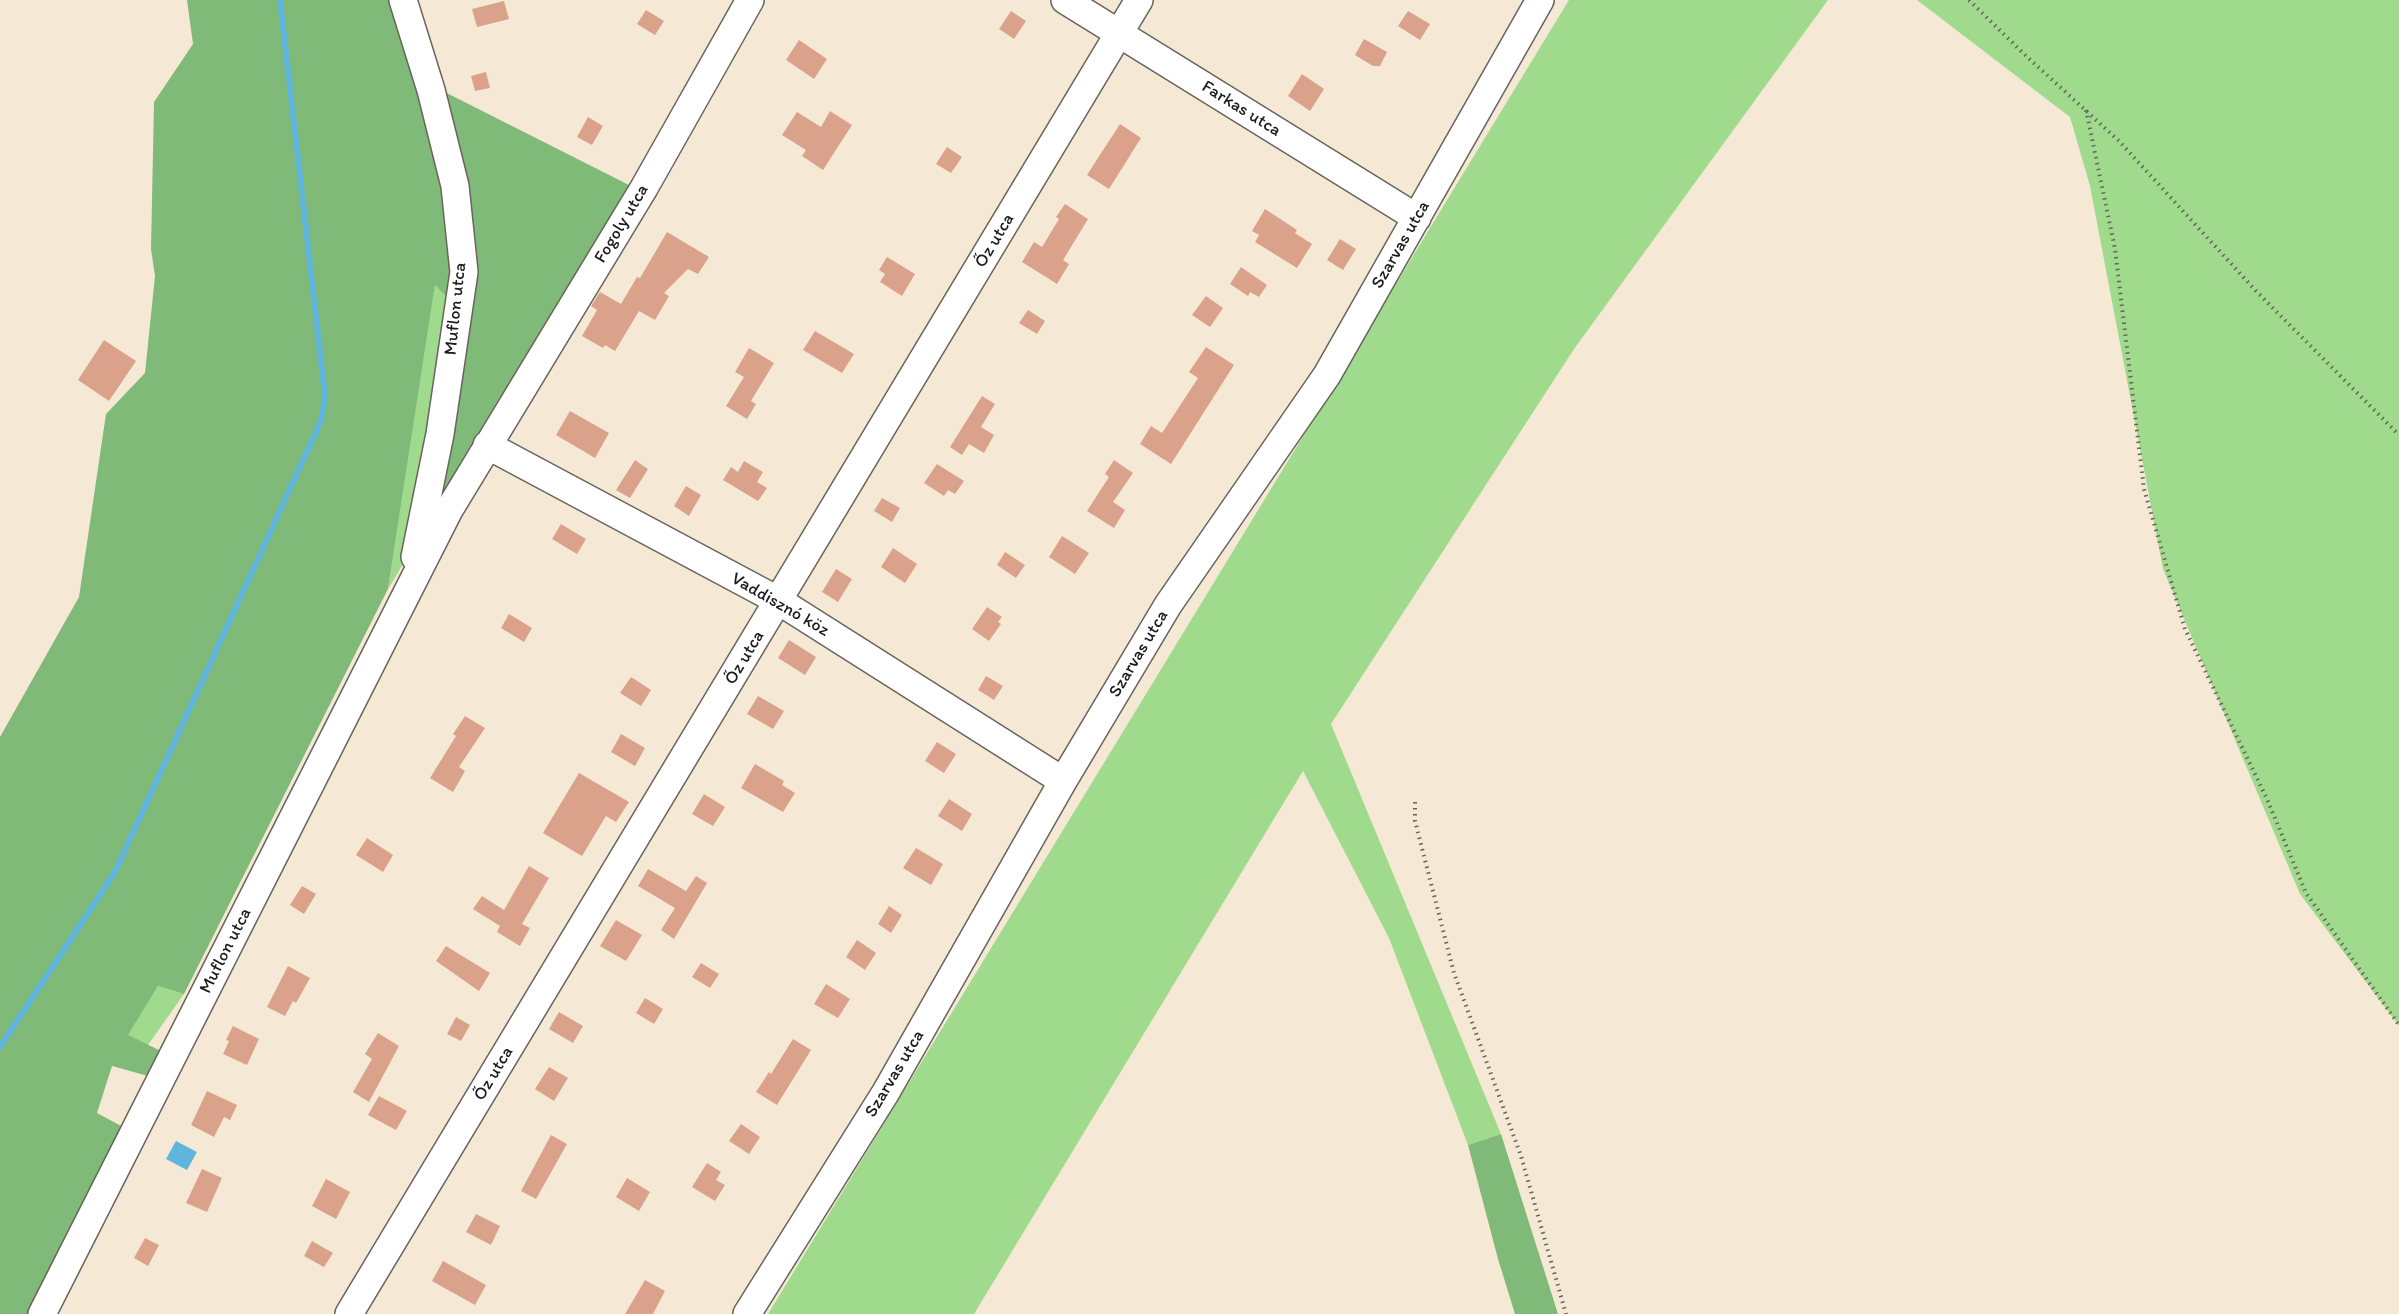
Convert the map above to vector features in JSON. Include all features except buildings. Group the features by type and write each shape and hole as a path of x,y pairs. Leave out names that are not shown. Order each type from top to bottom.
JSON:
{"street":[{"name":"Muflon utca","path":"403,0 431,90 455,186 464,272 440,434 409,587"},
{"name":"Fogoly utca","path":"487,445 644,188 750,0"},
{"name":"Farkas utca","path":"1065,0 1417,218"},
{"name":"Őz utca","path":"349,1314 1139,0"},
{"name":"Szarvas utca","path":"747,1314 886,1092 1063,781 1168,605 1327,375 1540,0"},
{"name":"Muflon utca","path":"42,1314 409,587 449,510 487,445"},
{"name":"Vaddisznó köz","path":"487,445 779,601 1063,781"}],"path":[{"path":"1969,0 2119,141 2256,291 2399,435"},
{"path":"2086,110 2115,249 2144,489 2185,629 2268,799 2306,893 2399,1025"},
{"path":"1415,802 1415,821 1454,973 1521,1156 1566,1314"}],"green space":[{"path":"187,0 389,0 415,77 629,185 416,543 451,301 435,285 388,589 184,994 158,986 128,1035 161,1051 148,1076 112,1066 97,1113 123,1127 30,1314 0,1314 0,737 79,597 106,414 145,373 155,276 151,249 154,102 193,44"},
{"path":"1569,0 1828,0 1574,349 1331,724 1501,1134 1468,1145 1389,938 1303,771 974,1314 768,1314"},
{"path":"1917,0 2399,0 2399,1026 2300,894 2163,569 2090,186 2070,117"},
{"path":"435,284 452,301 416,543 388,589"},
{"path":"158,986 184,994 148,1045 127,1036"},
{"path":"1501,1134 1558,1314 1515,1314 1468,1145"}],"water":[{"path":"176,1141 197,1152 187,1170 166,1159"}],"waterway":[{"path":"0,1047 115,872 321,421 325,396 280,0"}]}
